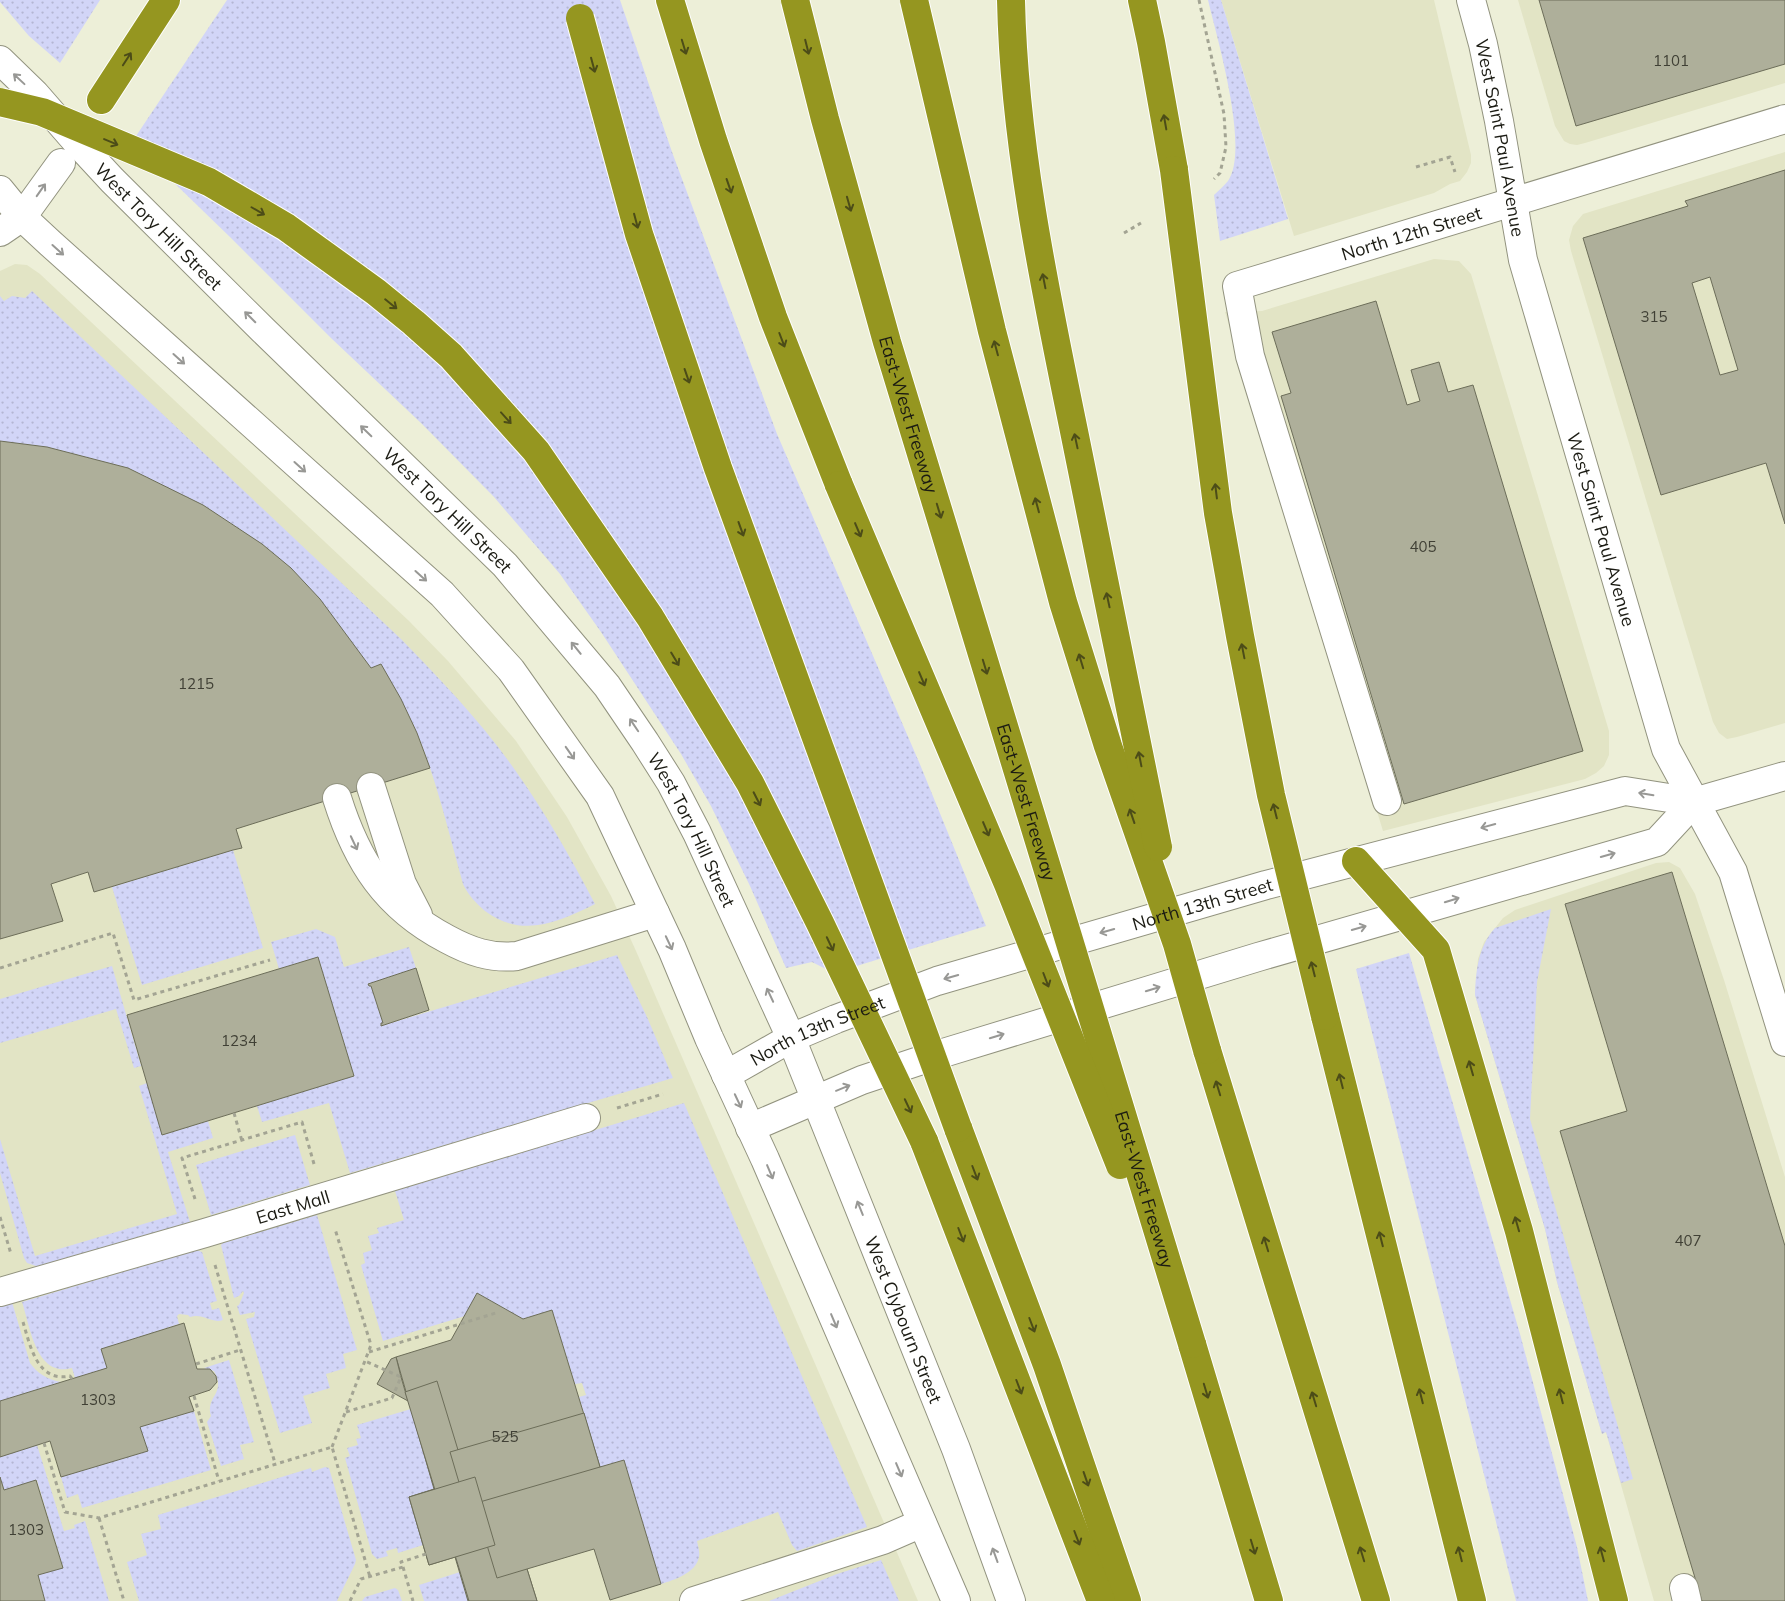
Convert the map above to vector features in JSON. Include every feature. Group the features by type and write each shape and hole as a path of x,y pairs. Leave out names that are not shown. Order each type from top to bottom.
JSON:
{"highway":[{"path":"101,100 166,0"},
{"path":"577,0 582,27 639,234 718,468 958,1128 1047,1365 1127,1601"},
{"path":"670,0 713,140 773,317 839,485 1008,884 1192,1344"},
{"name":"East-West Freeway","path":"795,0 825,119 890,351 1269,1601"},
{"path":"914,0 992,332 1063,602 1108,746 1177,944 1207,1050 1376,1601"},
{"path":"1011,0 1019,117 1037,244 1177,944"},
{"path":"1142,0 1174,170 1218,513 1271,795 1472,1601"},
{"path":"0,102 42,112 209,182 286,227 376,292 451,356 529,444 650,617 750,783 820,923 924,1141 1101,1601"},
{"path":"1356,861 1406,914 1436,950 1519,1231 1614,1601"}],"street":[{"name":"West Saint Paul Avenue","path":"1471,0 1483,44 1497,111 1523,260 1664,744 1733,872 1785,1042"},
{"name":"West Tory Hill Street","path":"0,60 36,94 112,180 270,337 505,565 607,686 671,783 697,833 791,1038"},
{"name":"North 12th Street","path":"1387,800 1250,356 1237,286 1785,119"},
{"path":"0,232 22,217 61,163"},
{"path":"0,190 22,217 442,594 511,670 600,796 750,1128 956,1601"},
{"name":"North 13th Street","path":"726,1075 791,1038 937,981 1266,885 1625,791 1694,802 1785,776"},
{"path":"371,786 402,884 417,914 428,928"},
{"path":"337,798 350,835 369,871 383,891 410,916 428,928 454,943 482,955 517,956 654,914"},
{"path":"750,1128 862,1080 940,1054 1135,994 1657,842 1694,802"},
{"name":"West Clybourn Street","path":"791,1038 956,1449 1011,1601"},
{"name":"East Mall","path":"7,1290 205,1233 586,1118"},
{"path":"712,1598 883,1540 922,1523"}],"path":[{"path":"1199,0 1224,114 1226,147 1220,173 1214,179"},
{"path":"1416,167 1450,157 1455,172"},
{"path":"1124,233 1142,223"},
{"path":"0,968 113,933 134,1000 270,960"},
{"path":"623,1106 663,1094"},
{"path":"234,1113 242,1140"},
{"path":"275,1463 182,1158 302,1122 315,1165"},
{"path":"325,1196 371,1346 332,1447 370,1577"},
{"path":"7,1290 40,1367 58,1376 70,1376 72,1378"},
{"path":"368,1352 500,1312"},
{"path":"196,1364 240,1350"},
{"path":"346,1412 392,1398 401,1377 365,1361"},
{"path":"194,1396 219,1481"},
{"path":"44,1443 65,1512 99,1518 332,1447"},
{"path":"99,1518 124,1601"},
{"path":"413,1601 401,1562 426,1554"},
{"path":"350,1601 362,1580 403,1567"}],"shaded area":[{"path":"0,0 100,0 60,63 29,36"},
{"path":"227,0 620,0 672,152 777,434 919,762 986,926 834,973 812,962 786,968 750,886 711,806 681,754 601,632 560,574 494,497 422,424 331,338 132,142"},
{"path":"1208,0 1221,0 1288,219 1220,241 1214,195 1228,181 1234,166 1234,120 1230,93"},
{"path":"1221,0 1434,0 1471,155 1471,163 1467,172 1460,181 1434,193 1294,236"},
{"path":"1518,0 1785,0 1785,83 1585,143 1570,144 1564,141 1555,126"},
{"path":"1785,152 1785,723 1727,739 1719,733 1713,722 1569,240 1573,226 1583,214"},
{"path":"1434,259 1459,261 1471,274 1609,731 1609,755 1604,766 1585,779 1383,831 1225,312 1262,311"},
{"path":"15,264 27,265 40,274 409,621 448,661 516,741 567,817 611,896 918,1601 0,1601 0,271"},
{"path":"32,291 402,640 447,687 489,736 537,802 595,904 554,922 527,926 499,919 485,911 475,902 463,884 437,789 417,733 405,707 381,665 371,668 291,568 262,544 203,505 128,468 47,447 0,441 0,296 4,301 12,296 25,298"},
{"path":"233,850 263,948 142,985 112,887"},
{"path":"1669,862 1680,868 1695,894 1724,980 1785,1177 1785,1601 1654,1601 1606,1432 1602,1434 1557,1282 1545,1229 1475,995 1478,959 1484,942 1503,918 1515,910 1656,863"},
{"path":"1551,909 1537,982 1530,1119 1633,1479 1621,1483 1606,1432 1602,1434 1557,1282 1545,1229 1475,995 1477,968 1481,951 1495,928"},
{"path":"316,929 335,937 344,967 409,947 416,968 368,984 371,986 383,1023 381,1023 381,1026 617,955 647,1017 673,1078 350,1173 329,1103 262,1122 257,1106 354,1076 318,957 279,969 271,942"},
{"path":"1409,953 1520,1334 1577,1547 1588,1601 1516,1601 1356,969"},
{"path":"112,966 141,1066 134,1068 116,1009 0,1043 0,999"},
{"path":"147,1083 163,1135 208,1121 213,1138 168,1152 190,1222 39,1267 27,1263 0,1173 0,1139 35,1256 177,1214 139,1086"},
{"path":"684,1103 867,1527 797,1551 792,1545 778,1512 697,1541 699,1557 694,1567 684,1575 661,1584 624,1460 600,1467 579,1397 586,1395 582,1383 575,1384 552,1310 523,1319 465,1316 383,1341 361,1265 365,1263 363,1253 372,1250 368,1236 379,1233 377,1228 404,1220 395,1191"},
{"path":"295,1135 310,1185 211,1215 196,1165"},
{"path":"317,1215 357,1350 343,1354 346,1368 326,1374 330,1388 303,1396 312,1423 280,1433 246,1319 254,1317 255,1312 240,1315 237,1306 244,1293 243,1291 234,1298 221,1245"},
{"path":"196,1250 202,1252 217,1301 210,1303 212,1310 219,1308 223,1320 215,1321 199,1316 190,1317 179,1314 177,1316 179,1324 102,1349 107,1368 75,1378 72,1368 60,1369 50,1365 42,1358 36,1348 22,1302"},
{"path":"12,1302 30,1363 43,1376 61,1382 0,1401 0,1305"},
{"path":"229,1360 254,1442 240,1445 244,1459 221,1466 207,1422 211,1416 210,1409 217,1390 217,1379 214,1371 204,1368"},
{"path":"411,1409 434,1489 409,1497 423,1545 398,1553 397,1548 386,1551 388,1556 377,1559 372,1554 345,1458 350,1456 347,1448 358,1445 356,1439 361,1438 357,1425"},
{"path":"194,1411 211,1470 82,1508 78,1494 67,1498 61,1477 147,1451 140,1427"},
{"path":"37,1445 64,1531 75,1528 74,1525 85,1521 109,1601 45,1601 38,1575 63,1567 37,1480 4,1490 0,1477 0,1457"},
{"path":"325,1467 329,1468 356,1560 337,1601 139,1601 127,1562 147,1555 141,1534 161,1529 158,1515 311,1468 312,1472"},
{"path":"881,1560 899,1601 769,1601 837,1574"},
{"path":"460,1572 469,1601 424,1601 419,1585"},
{"path":"395,1588 398,1590 402,1601 362,1601 365,1597"}],"building":[{"path":"1539,0 1785,0 1785,64 1576,126"},
{"path":"1785,170 1785,524 1766,463 1661,495 1583,238 1688,206 1685,201","holes":["1710,277 1738,370 1720,375 1692,283"]},
{"path":"1376,301 1407,405 1420,401 1411,370 1439,362 1448,392 1473,385 1583,751 1404,804 1281,396 1291,393 1272,332"},
{"path":"0,441 47,447 128,468 203,505 262,544 291,568 320,599 371,668 381,664 401,699 417,733 430,768 236,829 242,848 94,892 88,872 51,884 63,921 0,939"},
{"path":"1672,872 1785,1246 1785,1601 1702,1601 1560,1131 1627,1111 1565,904"},
{"path":"318,957 354,1076 162,1135 127,1015"},
{"path":"416,968 429,1010 381,1026 381,1023 383,1023 371,986 368,984"},
{"path":"477,1293 523,1319 552,1310 600,1467 624,1460 661,1584 610,1600 594,1549 527,1569 537,1601 468,1601 455,1557 429,1565 409,1497 434,1489 396,1357 451,1340"},
{"path":"184,1323 197,1369 210,1369 216,1376 217,1382 210,1390 189,1397 194,1411 140,1427 148,1451 61,1477 50,1441 0,1457 0,1401 107,1368 101,1349"},
{"path":"396,1357 408,1401 377,1384 391,1359"},
{"path":"437,1381 497,1578 527,1569 537,1601 469,1601 405,1392"},
{"path":"584,1413 600,1467 466,1506 450,1452"},
{"path":"0,1477 4,1490 36,1480 63,1568 38,1575 45,1601 0,1601"},
{"path":"475,1477 495,1545 429,1565 409,1497"}]}
